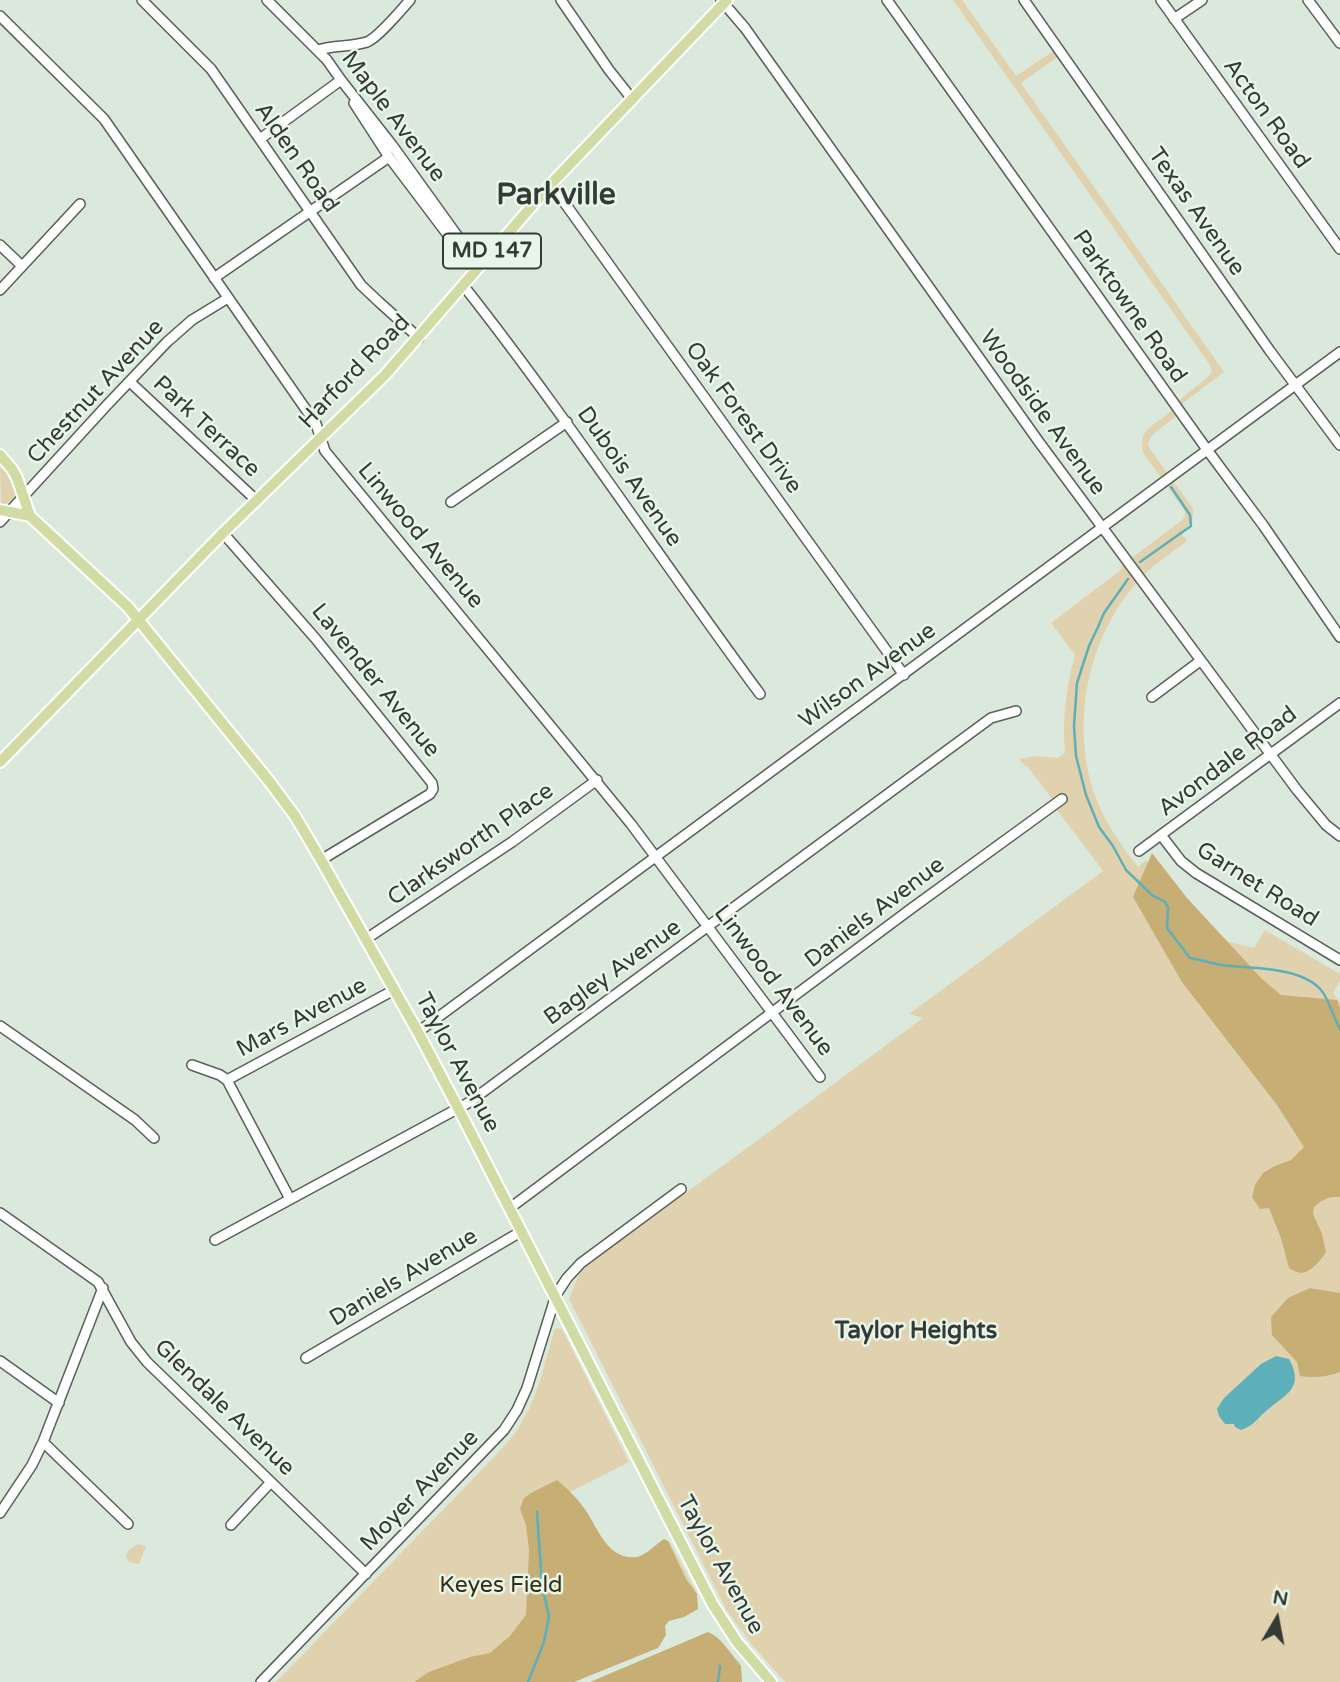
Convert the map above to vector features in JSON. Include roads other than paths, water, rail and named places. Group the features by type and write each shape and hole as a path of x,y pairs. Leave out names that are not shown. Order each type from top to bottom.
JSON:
{"main road":[{"name":"Harford Road","path":"0,762 223,533 385,375 551,184 724,1"},
{"name":"Taylor Avenue","path":"0,455 18,478 30,516 116,595 138,619 295,816 418,1032 556,1295 713,1605 737,1642 771,1682"},
{"path":"5,511 30,516"}],"street":[{"name":"Alden Road","path":"142,0 203,59 361,285 419,338"},
{"name":"Maple Avenue","path":"267,0 318,50 477,268"},
{"path":"318,50 364,43 373,39 411,0"},
{"path":"561,0 632,99"},
{"name":"Parktowne Road","path":"887,0 1208,452 1264,526 1340,637"},
{"name":"Texas Avenue","path":"1024,0 1270,351 1340,445"},
{"name":"Acton Road","path":"1161,0 1340,249"},
{"path":"1174,19 1202,0"},
{"path":"1308,0 1340,43"},
{"name":"Woodside Avenue","path":"724,1 1102,529 1315,814 1340,836"},
{"name":"Linwood Avenue","path":"0,16 104,119 316,425 325,451 597,780 820,1077"},
{"path":"260,139 341,80"},
{"path":"382,139 389,157 477,268"},
{"path":"214,278 389,157"},
{"name":"Oak Forest Drive","path":"551,184 904,675"},
{"path":"0,290 80,204"},
{"path":"0,245 22,266"},
{"name":"Dubois Avenue","path":"463,285 567,422 760,694"},
{"name":"Chestnut Avenue","path":"0,522 5,511 24,497 107,404 179,330 228,298"},
{"name":"Wilson Avenue","path":"418,1032 1208,452 1340,352"},
{"name":"Park Terrace","path":"130,382 256,500"},
{"path":"451,502 567,422"},
{"name":"Lavender Avenue","path":"223,533 315,638 432,783 430,794 321,860"},
{"path":"1152,697 1200,661"},
{"name":"Avondale Road","path":"1139,851 1340,703"},
{"name":"Bagley Avenue","path":"215,1240 468,1103 991,718 1016,711"},
{"name":"Clarksworth Place","path":"366,939 512,842 597,780"},
{"name":"Daniels Avenue","path":"510,1208 1062,799"},
{"name":"Garnet Road","path":"1161,835 1181,861 1196,873 1340,960"},
{"name":"Mars Avenue","path":"227,1080 394,990"},
{"path":"0,1026 135,1120 155,1138"},
{"path":"192,1065 227,1080 290,1199"},
{"name":"Moyer Avenue","path":"261,1682 497,1439 511,1420 527,1388 556,1295 567,1278 581,1263 681,1189"},
{"name":"Glendale Avenue","path":"0,1213 98,1282 140,1354 366,1574"},
{"name":"Daniels Avenue","path":"306,1358 522,1230"},
{"path":"2,1507 32,1465 43,1442 103,1288"},
{"path":"0,1361 59,1403"},
{"path":"43,1442 128,1524"},
{"path":"230,1525 271,1482"}],"water":[{"path":"1276,1356 1289,1359 1294,1369 1294,1385 1290,1391 1249,1426 1241,1430 1234,1424 1225,1424 1217,1409 1224,1398 1261,1364"}],"waterway":[{"path":"1140,562 1191,526 1190,515 1171,487"},
{"path":"1128,579 1104,613 1089,646 1077,683 1074,726 1076,756 1086,795 1099,827 1126,870 1152,895 1165,902 1168,907 1167,928 1190,958 1222,965 1274,970 1312,982 1324,994 1340,1029"},
{"path":"528,1682 544,1642 549,1616 542,1586 537,1512"},
{"path":"718,1682 720,1666"}],"district":[{"name":"Parkville","path":"556,196"},
{"name":"Taylor Heights","path":"916,1332"}],"park label":[{"name":"Keyes Field","path":"501,1586"}]}
